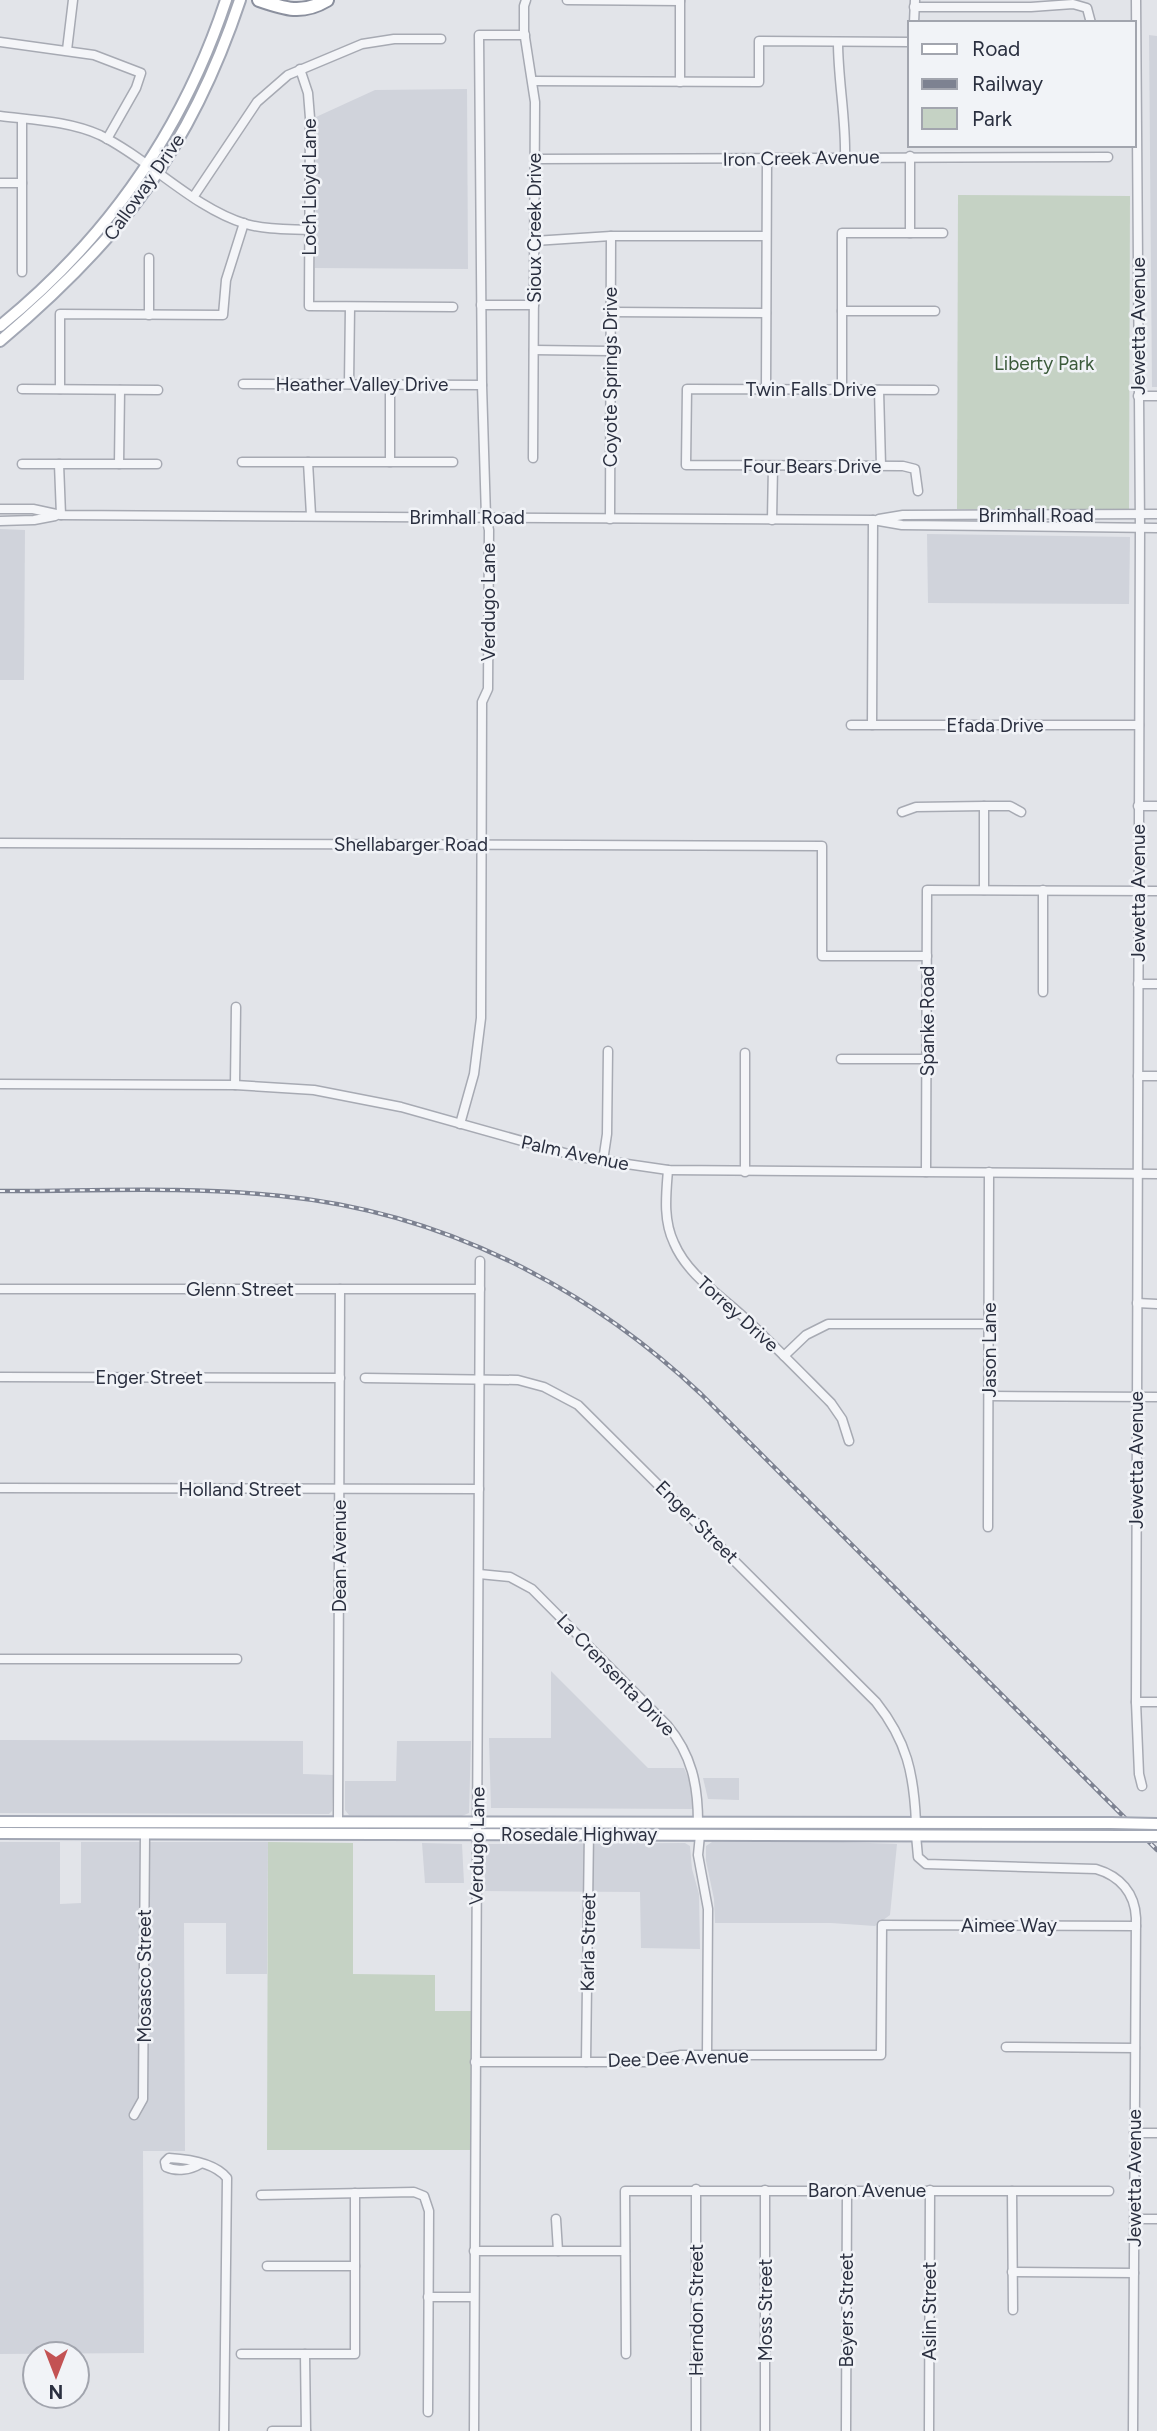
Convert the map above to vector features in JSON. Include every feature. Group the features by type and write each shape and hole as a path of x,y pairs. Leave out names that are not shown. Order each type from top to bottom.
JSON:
{"highway":[{"path":"259,0 295,11 307,10 327,0"}],"main road":[{"name":"Calloway Drive","path":"0,326 39,293 88,244 147,165 196,79 226,0"},
{"name":"Calloway Drive","path":"0,341 54,295 87,262 159,173 190,121 220,55 240,0"},
{"name":"Rosedale Highway","path":"0,1822 30,1828 98,1828 136,1822 338,1822 410,1823 478,1829"},
{"path":"248,1834 270,1829 329,1829 337,1826 338,1822"},
{"path":"361,1834 365,1828 394,1828 410,1823"},
{"name":"Rosedale Highway","path":"0,1831 20,1827 145,1834 361,1834 478,1829 699,1829 840,1835 852,1831 907,1831 913,1828 1037,1823 1157,1824"},
{"name":"Rosedale Highway","path":"589,1829 646,1834 660,1830 784,1824 1157,1836"}],"street":[{"path":"67,50 73,0"},
{"name":"Sioux Creek Drive","path":"526,0 523,18 533,81 535,159 533,458"},
{"path":"567,0 680,1 680,82"},
{"name":"Jewetta Avenue","path":"1136,0 1136,21"},
{"path":"915,4 1073,4 1087,8 1090,21"},
{"name":"Verdugo Lane","path":"460,1124 474,1074 480,1039 482,702 488,689 489,530 486,517 482,385 479,35 525,35"},
{"path":"194,196 257,102 277,83 300,69 362,44 394,39 441,39"},
{"path":"533,81 759,82 759,41 908,42"},
{"path":"0,42 106,58 141,73 136,88 107,139"},
{"path":"838,42 838,74 845,118 845,156"},
{"name":"Loch Lloyd Lane","path":"300,69 309,106 309,306 350,307"},
{"path":"0,116 78,127 107,139 228,217 269,229 309,230"},
{"path":"22,119 22,272"},
{"path":"1022,147 1022,157"},
{"name":"Jewetta Avenue","path":"1136,147 1140,528 1136,1702 1139,1774 1142,1786"},
{"path":"910,156 910,233"},
{"name":"Iron Creek Avenue","path":"535,159 1108,157"},
{"path":"765,389 766,160"},
{"path":"0,183 22,183"},
{"path":"60,389 60,314 223,315 226,280 244,223"},
{"path":"842,389 842,233 943,233"},
{"path":"534,241 611,236 766,236"},
{"name":"Coyote Springs Drive","path":"610,519 611,236"},
{"path":"149,258 149,315"},
{"path":"481,305 534,305"},
{"path":"349,384 350,307 453,307"},
{"path":"842,311 934,311"},
{"path":"611,312 766,313"},
{"path":"534,350 610,351"},
{"name":"Heather Valley Drive","path":"243,384 482,385"},
{"path":"390,384 390,462"},
{"path":"22,389 158,390"},
{"name":"Twin Falls Drive","path":"687,465 687,389 934,390"},
{"path":"120,390 120,464"},
{"path":"879,390 881,466"},
{"path":"1138,396 1157,396"},
{"path":"243,461 453,463"},
{"path":"308,462 311,515"},
{"path":"22,464 157,464"},
{"path":"60,464 61,514"},
{"name":"Four Bears Drive","path":"687,465 915,468 918,491"},
{"path":"772,520 773,466"},
{"name":"Brimhall Road","path":"2,510 33,509 61,514 772,520 873,520 902,515 1157,514"},
{"name":"Brimhall Road","path":"0,522 34,520 61,514"},
{"path":"928,526 936,522 971,521 977,515"},
{"path":"1001,527 1007,521 1043,521 1055,515"},
{"path":"872,725 873,520"},
{"name":"Brimhall Road","path":"873,520 928,526 1157,528"},
{"name":"Efada Drive","path":"851,725 1139,725"},
{"path":"902,812 916,807 984,806 1010,806 1021,812"},
{"path":"984,806 984,890 1157,891"},
{"path":"1138,806 1157,806"},
{"name":"Shellabarger Road","path":"0,843 822,846 822,956 927,956"},
{"name":"Spanke Road","path":"926,1172 927,890 984,890"},
{"path":"1043,890 1043,992"},
{"path":"1138,984 1157,984"},
{"path":"235,1085 236,1007"},
{"path":"603,1161 607,1134 607,1051"},
{"path":"745,1053 745,1171"},
{"path":"841,1059 927,1059"},
{"path":"1138,1076 1157,1076"},
{"name":"Palm Avenue","path":"0,1084 291,1087 336,1093 401,1107 557,1152 668,1170 1157,1174"},
{"name":"Torrey Drive","path":"668,1170 666,1212 670,1234 680,1255 692,1271 831,1403 842,1419 849,1441"},
{"name":"Jason Lane","path":"988,1527 989,1172"},
{"name":"Verdugo Lane","path":"474,2431 480,1261"},
{"name":"Glenn Street","path":"0,1289 480,1289"},
{"name":"Dean Avenue","path":"338,1822 340,1289"},
{"path":"1137,1303 1157,1304"},
{"path":"784,1356 806,1335 828,1324 989,1324"},
{"name":"Enger Street","path":"0,1377 340,1378"},
{"name":"Enger Street","path":"365,1378 503,1378 530,1383 555,1392 578,1405 876,1702 893,1726 905,1750 913,1778 918,1857 929,1865 1086,1868 1104,1871 1120,1881 1129,1891 1136,1910 1136,1926"},
{"path":"989,1396 1157,1397"},
{"name":"Holland Street","path":"0,1488 479,1489"},
{"name":"La Crensenta Drive","path":"479,1574 509,1577 532,1588 667,1725 682,1745 692,1767 697,1791 698,1855 708,1909 707,2055"},
{"path":"0,1659 237,1659"},
{"path":"1136,1702 1157,1702"},
{"name":"Karla Street","path":"586,2062 589,1829"},
{"name":"Mosasco Street","path":"134,2115 143,2099 145,1834"},
{"name":"Aimee Way","path":"881,2055 882,1925 1136,1926"},
{"name":"Jewetta Avenue","path":"1133,2431 1136,1926"},
{"path":"1006,2048 1135,2048"},
{"name":"Dee Dee Avenue","path":"475,2062 646,2062 681,2055 881,2055"},
{"path":"1134,2133 1157,2133"},
{"path":"200,2164 213,2168 227,2178 224,2431"},
{"name":"Herndon Street","path":"696,2189 696,2431"},
{"name":"Moss Street","path":"765,2190 765,2431"},
{"name":"Beyers Street","path":"846,2431 847,2190"},
{"name":"Aslin Street","path":"929,2190 929,2431"},
{"path":"1012,2190 1013,2309"},
{"name":"Baron Avenue","path":"625,2251 625,2191 1109,2191"},
{"path":"261,2195 414,2192 424,2196 429,2211 428,2412"},
{"path":"241,2354 355,2354 355,2193"},
{"path":"556,2219 558,2251"},
{"path":"1134,2219 1157,2220"},
{"path":"474,2251 625,2251 626,2354"},
{"path":"267,2266 355,2266"},
{"path":"1012,2272 1134,2273"},
{"path":"428,2297 474,2297"},
{"path":"272,2431 306,2431 305,2354"}],"shaded area":[{"path":"1149,35 1157,36 1157,387 1152,387"},
{"path":"467,89 468,269 315,268 316,117 375,90"},
{"path":"0,529 25,530 24,680 0,680"},
{"path":"927,534 1130,537 1129,604 928,603"},
{"path":"551,1671 648,1768 684,1768 693,1789 695,1809 491,1808 489,1738 551,1738"},
{"path":"0,1740 303,1741 303,1774 334,1775 332,1811 329,1814 0,1813"},
{"path":"397,1741 471,1741 469,1813 462,1816 349,1815 345,1810 345,1781 396,1781"},
{"path":"703,1778 739,1778 739,1800 708,1799"},
{"path":"816,1841 897,1844 890,1915 875,1926 831,1923 715,1923 706,1846 712,1842"},
{"path":"0,1842 60,1842 60,1904 81,1903 81,1842 268,1842 267,1974 226,1974 226,1923 184,1923 185,2151 143,2151 144,2353 91,2353 91,2340 21,2340 21,2354 0,2354"},
{"path":"422,1843 462,1844 464,1883 425,1883"},
{"path":"685,1843 690,1846 692,1869 699,1894 700,1949 641,1948 640,1892 485,1891 485,1848 488,1844"}],"green space":[{"name":"Liberty Park","path":"958,195 1130,196 1129,511 957,509"},
{"path":"268,1842 353,1843 353,1974 435,1975 435,2011 474,2011 474,2150 267,2150"}],"railway":[{"path":"0,1191 211,1191 281,1196 340,1205 398,1218 454,1237 508,1260 559,1288 609,1319 701,1394 1157,1850"}]}
